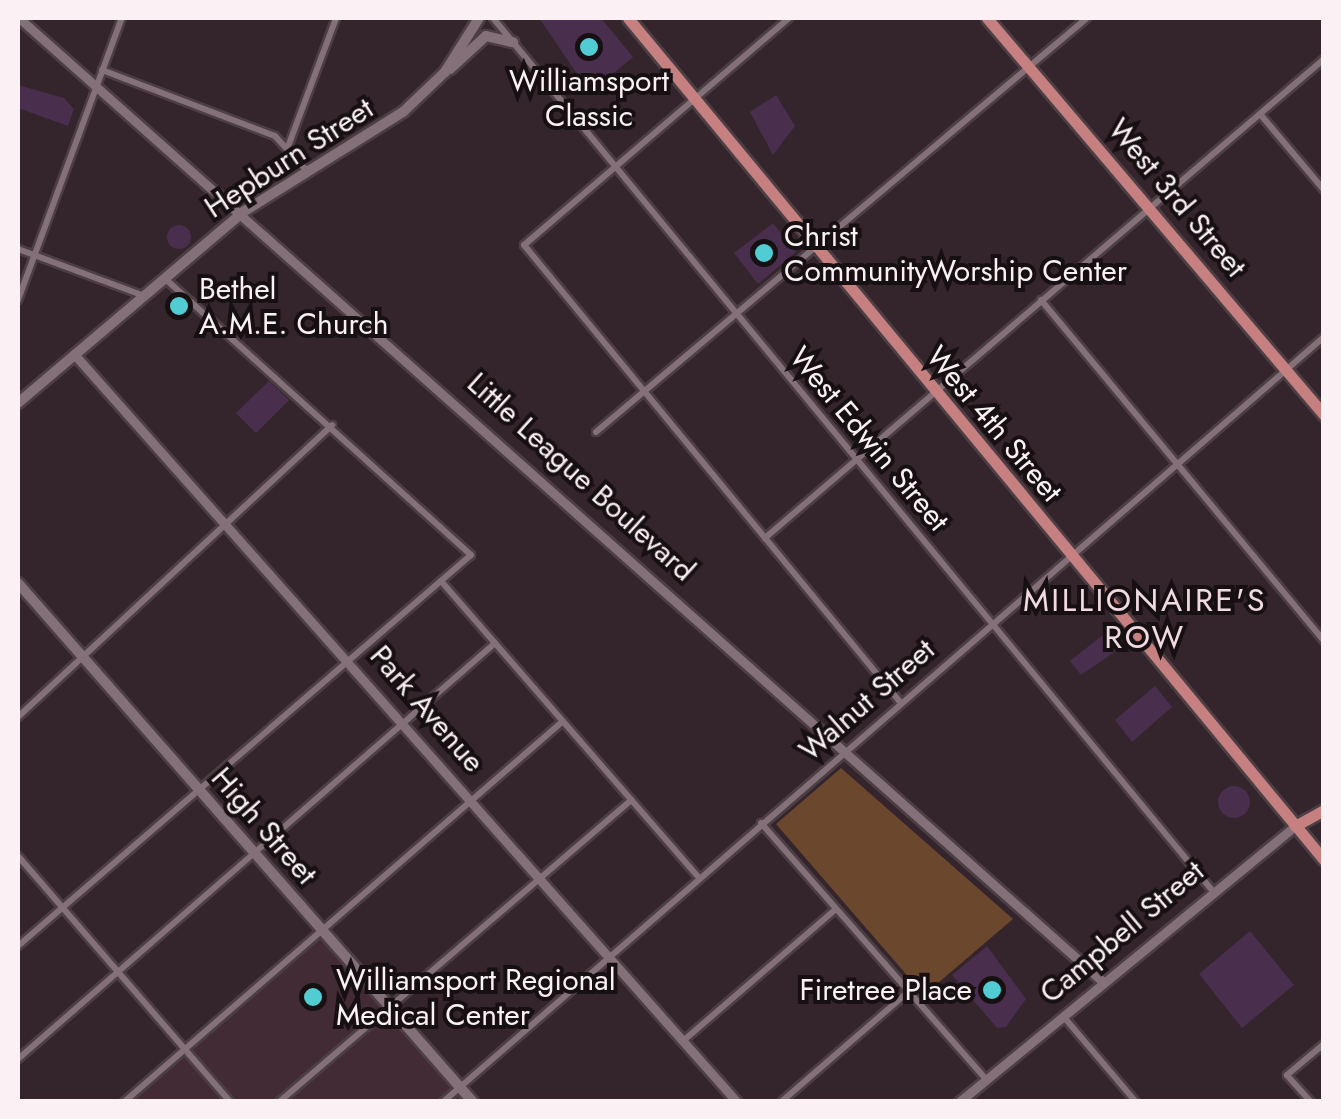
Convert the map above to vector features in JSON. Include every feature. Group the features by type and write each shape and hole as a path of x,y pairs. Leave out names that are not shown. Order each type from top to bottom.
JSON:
{"main road":[{"name":"Hepburn Street","path":"18,402 243,212 309,175 445,72 479,18"},
{"name":"West 3rd Street","path":"987,18 1031,61 1324,415"},
{"name":"West 4th Street","path":"632,22 1324,860"},
{"path":"445,72 486,36 513,42"},
{"name":"High Street","path":"18,583 473,1102"},
{"name":"Campbell Street","path":"1295,826 1324,810"}],"street":[{"name":"Little League Boulevard","path":"19,18 848,747 1102,981"},
{"path":"18,300 122,18"},
{"path":"288,144 336,18"},
{"name":"West Edwin Street","path":"492,18 1212,889"},
{"path":"632,22 647,18"},
{"path":"789,18 524,245 900,702"},
{"path":"596,432 1031,61 1087,18"},
{"path":"765,538 1324,60"},
{"path":"102,70 288,144 309,175"},
{"path":"1260,114 1324,190"},
{"path":"18,250 144,296"},
{"path":"18,946 470,555 166,278"},
{"path":"1042,300 1324,640"},
{"name":"Walnut Street","path":"443,1102 991,622 1324,337"},
{"name":"Park Avenue","path":"74,354 406,722 737,1102"},
{"path":"18,717 332,426"},
{"path":"441,580 698,878"},
{"path":"18,1059 495,644"},
{"path":"124,1102 563,721"},
{"path":"280,1102 631,800"},
{"path":"761,823 986,1079"},
{"name":"Campbell Street","path":"959,1102 1212,889 1295,826"},
{"path":"18,856 230,1102"},
{"path":"684,1040 836,909"},
{"path":"781,1102 908,992"},
{"path":"1062,1015 1136,1102"},
{"path":"1311,1102 1287,1075 1324,1044"}],"shaded area":[{"path":"841,768 1013,919 924,995 776,824"},
{"name":"Williamsport Regional Medical Center","path":"322,937 465,1101 130,1102"}],"building":[{"name":"Williamsport Classic","path":"539,18 601,18 633,57 590,93"},
{"path":"18,85 64,98 74,109 68,126 18,108"},
{"path":"776,95 795,126 773,155 750,112"},
{"name":"Christ CommunityWorship Center","path":"773,223 796,252 758,284 734,253"},
{"path":"179,225 191,237 179,249 167,237"},
{"path":"269,381 289,400 256,433 236,413"},
{"path":"1104,634 1119,649 1081,675 1070,661"},
{"path":"1155,686 1172,707 1132,742 1115,720"},
{"path":"1234,786 1245,791 1250,802 1245,813 1234,818 1223,813 1218,802 1223,791"},
{"path":"1250,931 1294,985 1242,1028 1199,974"},
{"name":"Firetree Place","path":"987,946 1026,999 1006,1027 997,1028 952,975"}],"place":[{"name":"Williamsport Classic","path":"589,47"},
{"name":"Christ CommunityWorship Center","path":"764,253"},
{"name":"Bethel A.M.E. Church","path":"179,306"},
{"name":"Firetree Place","path":"992,990"},
{"name":"Williamsport Regional Medical Center","path":"313,997"}],"district":[{"name":"MILLIONAIRE'S ROW","path":"1145,620"}]}
